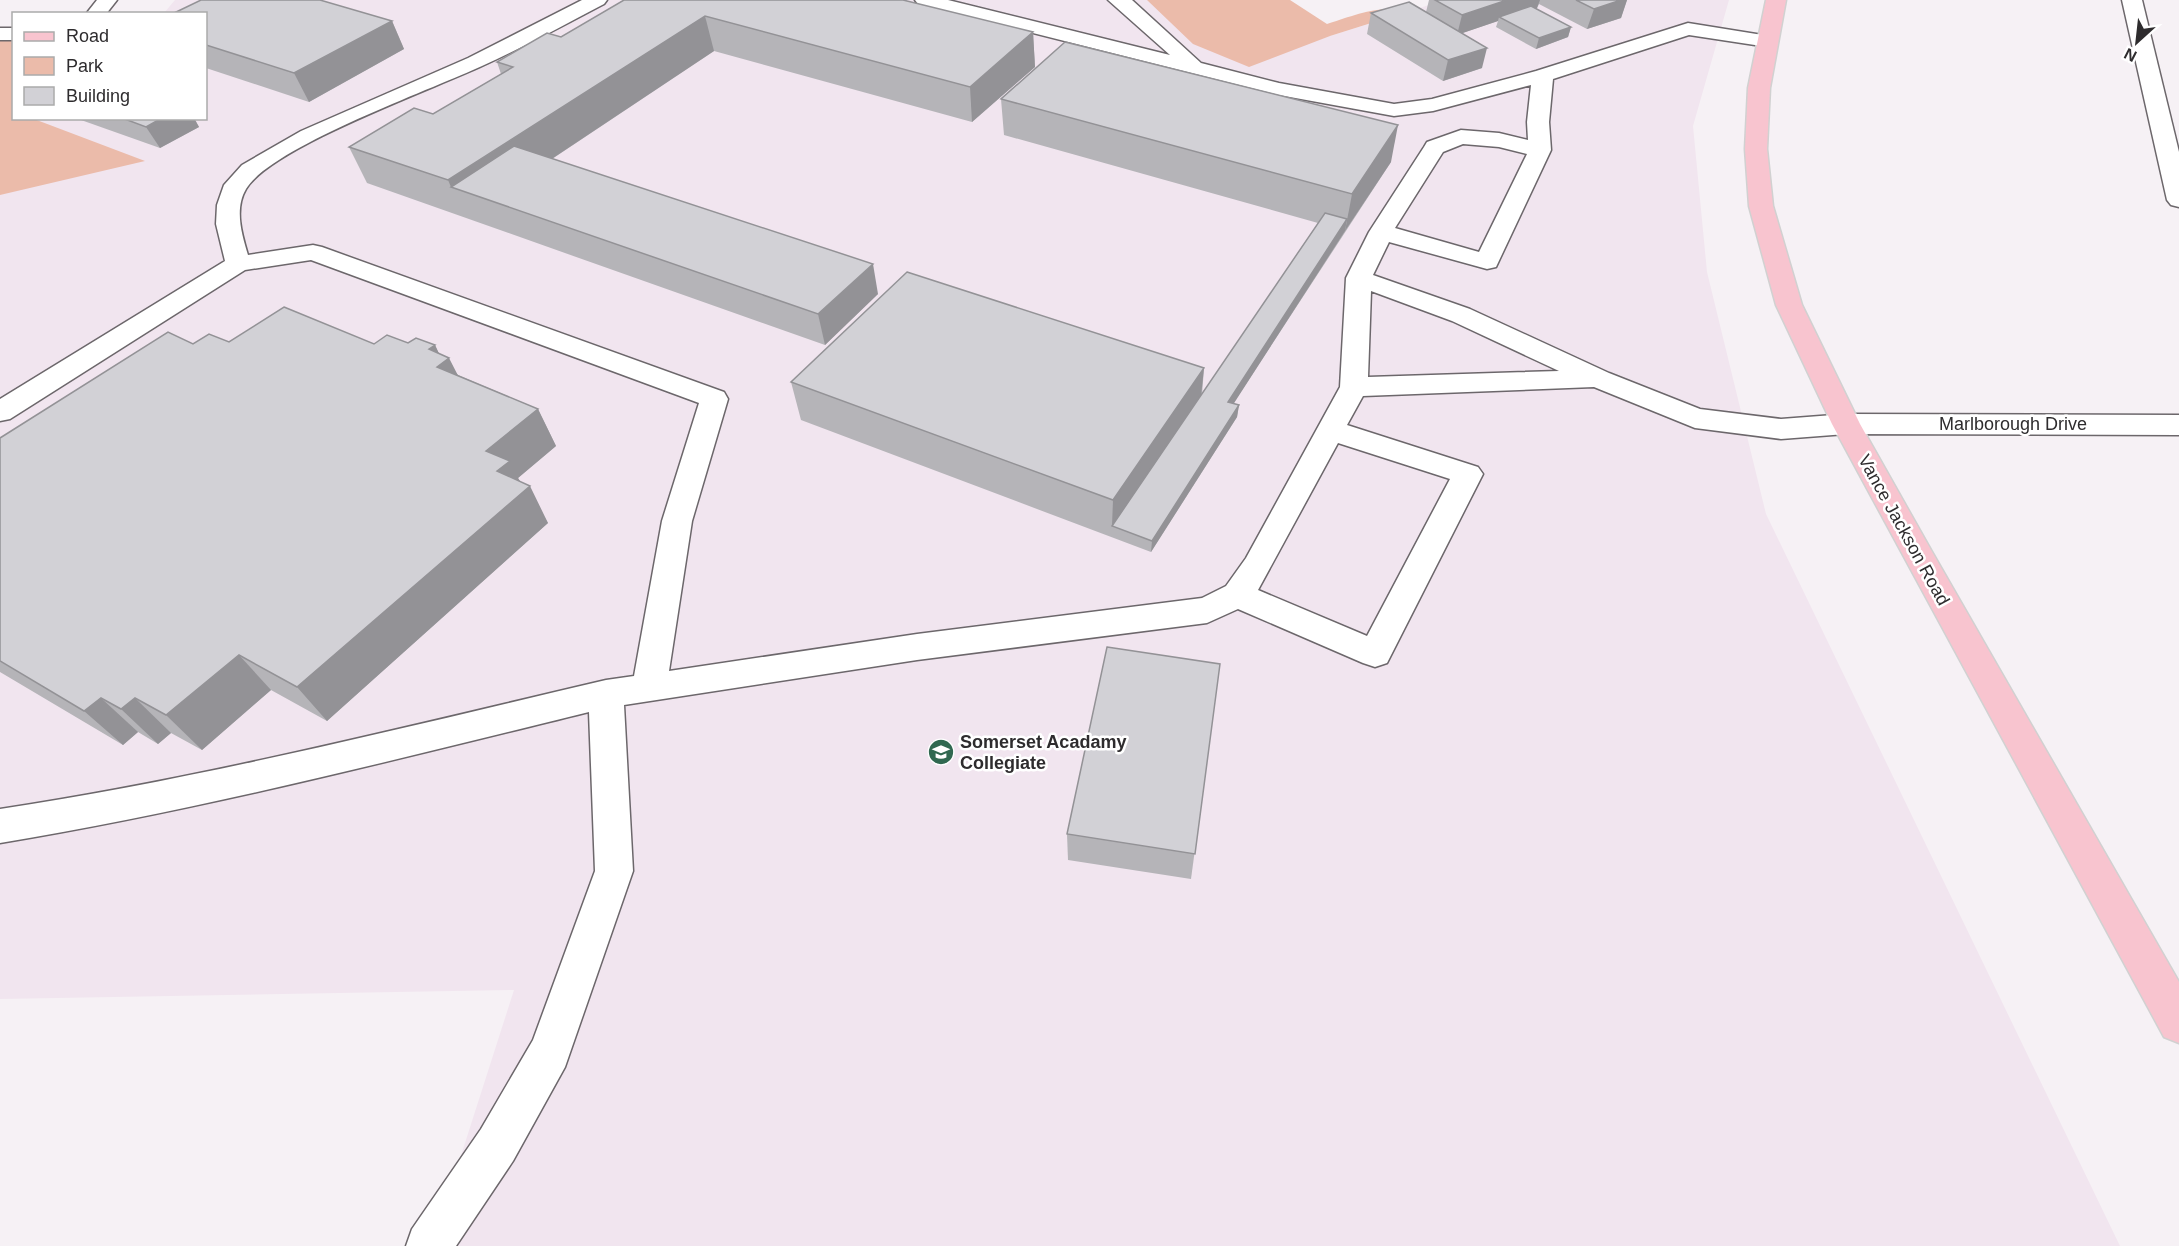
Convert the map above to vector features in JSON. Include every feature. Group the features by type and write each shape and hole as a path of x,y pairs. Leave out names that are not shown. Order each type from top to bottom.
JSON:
{"main road":[{"name":"Vance Jackson Road","path":"1776,0 1759,88 1756,149 1761,206 1789,305 1846,424 2179,1022"}],"street":[{"path":"97,12 107,0"},
{"path":"238,264 230,237 227,206 238,183 262,161 308,136 477,60 597,0"},
{"path":"925,0 1279,89 1394,110 1432,105 1543,75 1688,29 1768,41"},
{"path":"1118,0 1128,6 1195,68"},
{"path":"2132,0 2179,200"},
{"path":"1381,232 1487,262 1540,150 1538,122 1543,75"},
{"path":"0,826 87,814 606,694 917,646 1207,610 1237,595 1257,566 1354,387 1359,279 1381,232 1435,147 1461,137 1499,140 1540,150"},
{"path":"0,412 238,264 313,252 714,399 677,521 649,688"},
{"name":"Marlborough Drive","path":"1359,279 1461,315 1599,379 1695,418 1781,429 1846,424 2179,425"},
{"path":"1354,387 1599,379"},
{"path":"1237,595 1376,654 1468,474 1330,430"},
{"path":"429,1246 497,1145 550,1052 614,872 606,694"}],"shaded area":[{"name":"Somerset Acadamy Collegiate","path":"175,0 1253,0 1330,36 1445,0 1729,0 1693,126 1707,272 1766,514 2120,1246 432,1246 514,990 0,999 0,40 12,107 12,120 207,120 207,12 165,12"}],"green space":[{"path":"1147,0 1290,0 1327,24 1376,10 1395,10 1403,13 1330,36 1249,67 1193,44"},
{"path":"0,40 12,40 12,120 37,120 145,161 0,195"}],"building":[{"path":"201,0 320,0 392,21 294,73 207,45 207,12 176,12"},
{"path":"624,0 903,0 1033,32 970,87 705,16 448,180 349,147 414,108 433,114 513,67 497,62 547,33 561,37"},
{"path":"1435,0 1507,0 1462,15"},
{"path":"1576,0 1621,0 1594,9"},
{"path":"1409,2 1487,48 1448,60 1371,13"},
{"path":"1531,6 1571,27 1539,38 1499,17"},
{"path":"1065,42 1398,125 1352,194 1001,99"},
{"path":"127,120 158,120 146,127"},
{"path":"514,146 873,264 818,314 451,187"},
{"path":"1325,213 1347,219 1228,402 1239,405 1152,541 1112,526"},
{"path":"907,272 1204,368 1113,500 791,382"},
{"path":"284,307 374,344 387,335 408,343 416,338 435,345 429,349 449,358 437,367 538,409 486,451 510,461 497,471 530,486 297,687 239,655 166,715 135,698 121,709 101,698 84,711 0,661 0,438 168,332 193,344 209,334 229,342"},
{"path":"1107,647 1220,664 1195,854 1067,834"}],"place":[{"name":"Somerset Acadamy Collegiate","path":"941,752"}]}
